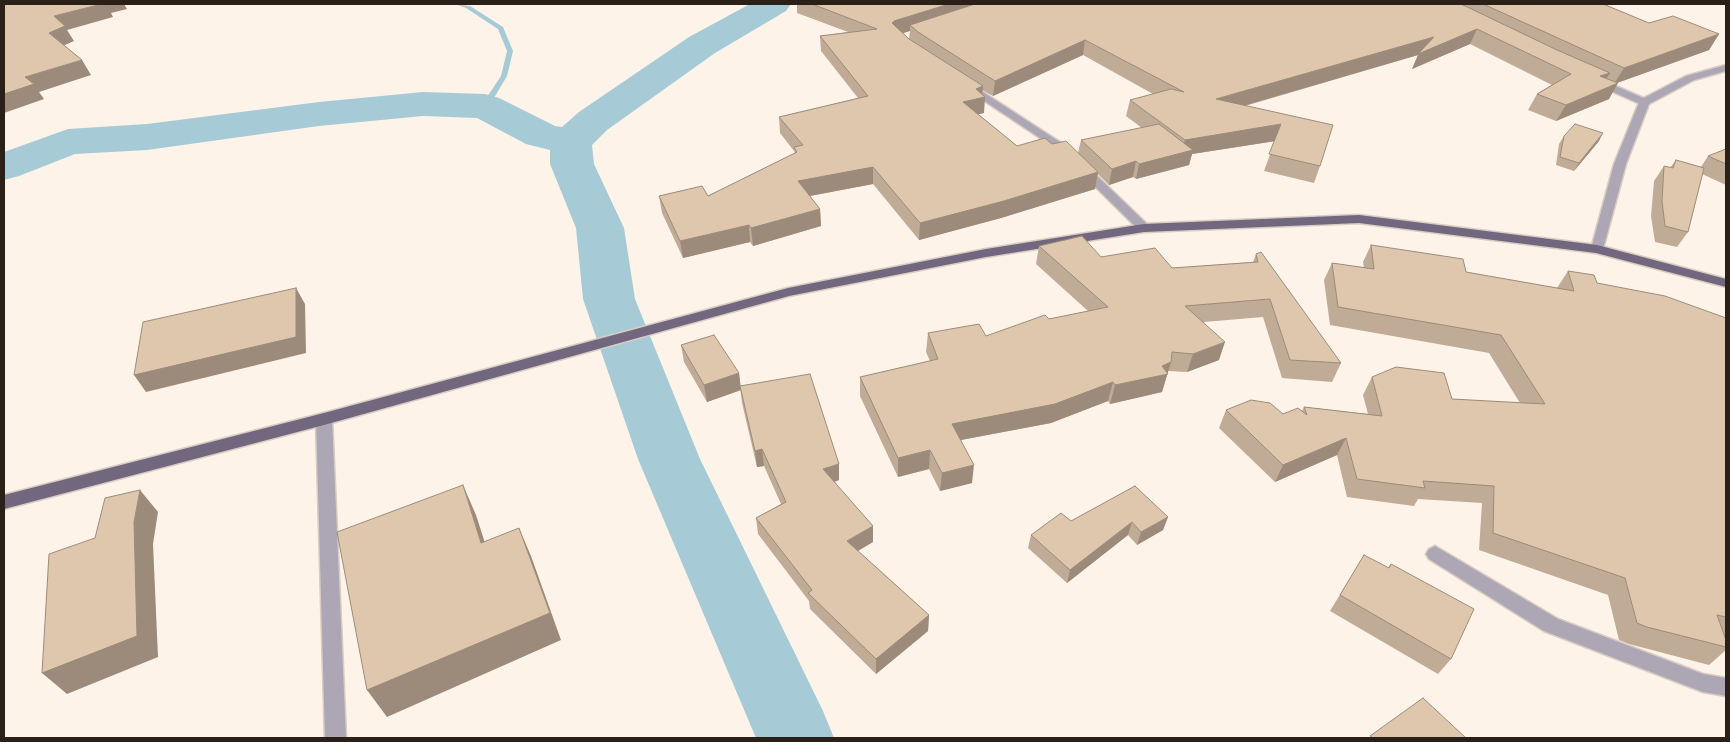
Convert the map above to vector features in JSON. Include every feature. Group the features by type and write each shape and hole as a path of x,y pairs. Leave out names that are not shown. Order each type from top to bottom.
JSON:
{"main road":[{"path":"4,502 324,419 788,292 986,253 1144,228 1358,218 1597,249 1726,283"}],"street":[{"path":"1597,249 1620,164 1644,102 1690,78 1726,68"},
{"path":"1590,78 1644,102"},
{"path":"958,79 1062,148 1144,228"},
{"path":"324,419 336,738"},
{"path":"1435,554 1551,625 1703,683 1726,687"}],"building":[{"path":"4,4 102,4 54,16 65,26 49,33 82,60 25,77 34,84 4,94"},
{"path":"812,4 949,4 892,23 909,39 983,86 976,89 985,97 963,102 1017,146 1045,138 1052,144 1066,141 1098,172 1004,201 920,223 873,167 798,181 820,209 751,228 749,225 680,241 659,196 702,186 708,196 797,152 794,147 803,145 779,117 868,96 820,36 877,29"},
{"path":"975,4 1461,4 1610,73 1600,76 1618,83 1566,105 1537,94 1571,74 1477,29 1418,54 1434,37 1216,99 1333,125 1320,166 1269,154 1281,124 1185,140 1130,100 1171,89 1184,92 1085,40 995,81 910,25"},
{"path":"1483,4 1603,4 1649,23 1673,16 1719,34 1624,68"},
{"path":"1159,124 1193,150 1139,164 1136,161 1112,169 1081,140"},
{"path":"1575,124 1603,133 1579,163 1560,157 1564,136"},
{"path":"1726,149 1726,164 1708,156"},
{"path":"1676,160 1704,168 1688,232 1665,226 1662,201 1664,166 1673,168"},
{"path":"1082,236 1101,257 1155,248 1172,268 1258,262 1256,254 1261,252 1341,363 1290,360 1270,299 1185,306 1225,342 1193,354 1172,352 1171,362 1162,366 1168,374 1115,385 1113,382 1055,404 952,424 974,465 942,473 930,450 898,458 860,377 938,359 928,333 979,324 986,336 1045,315 1049,319 1108,307 1039,246"},
{"path":"1371,245 1463,259 1466,272 1574,291 1568,271 1594,275 1597,283 1665,296 1726,318 1726,617 1717,615 1726,640 1726,647 1637,623 1625,578 1493,533 1494,486 1423,481 1425,488 1357,479 1346,438 1283,465 1226,410 1251,400 1270,403 1283,414 1298,408 1307,415 1304,407 1382,416 1372,377 1396,367 1444,373 1452,399 1545,404 1501,335 1338,307 1332,263 1374,269"},
{"path":"296,288 296,337 134,375 143,322"},
{"path":"714,335 739,373 704,385 681,345"},
{"path":"810,374 839,464 823,469 873,526 847,541 929,615 876,659 808,593 812,590 756,518 786,502 762,449 755,451 740,386"},
{"path":"463,485 481,543 519,528 550,613 367,690 337,532"},
{"path":"1135,486 1168,517 1141,532 1132,522 1070,570 1031,535 1061,513 1071,521"},
{"path":"140,490 134,522 137,636 42,673 49,554 95,538 105,498"},
{"path":"1364,555 1389,568 1391,564 1474,609 1451,659 1340,595"},
{"path":"1423,698 1466,738 1373,738 1370,736"}],"waterway":[{"path":"458,4 468,7 501,28 510,51 504,76 485,106"},
{"path":"571,142 593,121 702,45 774,4"},
{"path":"4,167 68,142 147,137 319,114 423,104 485,106 541,135 571,142"},
{"path":"571,142 572,164 600,228 609,299 669,459 795,738"}]}
